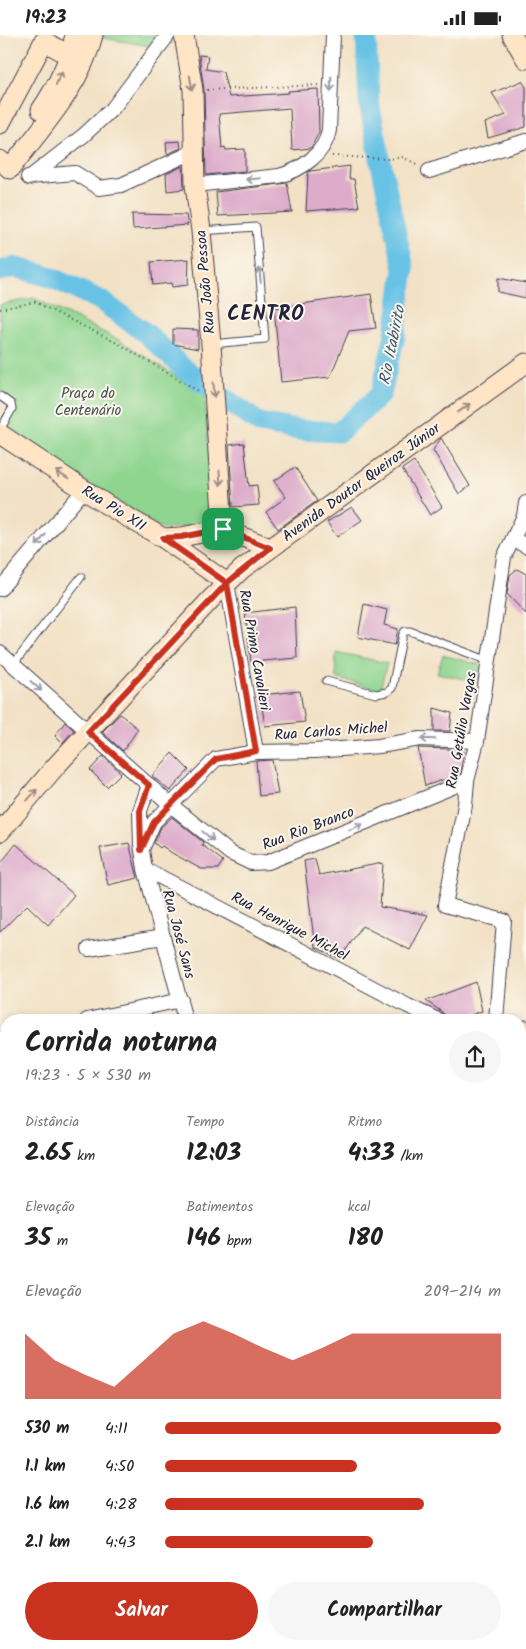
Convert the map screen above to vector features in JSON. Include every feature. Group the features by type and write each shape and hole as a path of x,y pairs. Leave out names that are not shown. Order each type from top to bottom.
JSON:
{"main road":[{"path":"3,164 53,93 70,55 75,35"},
{"path":"3,164 68,93 89,53 93,35"},
{"name":"Rua João Pessoa","path":"184,35 193,91 195,185 212,347 223,529"},
{"path":"512,35 526,59"},
{"path":"0,124 42,38 70,55"},
{"name":"Avenida Doutor Queiroz Júnior","path":"0,832 55,767 227,583 270,548 526,363"},
{"name":"Rua Pio XII","path":"0,435 84,490 163,538 227,583"},
{"path":"163,538 181,537 223,529 270,548"}],"street":[{"path":"29,178 84,135 113,108 168,35"},
{"path":"195,185 279,177 289,173 318,154 328,138 333,35"},
{"path":"429,171 526,141"},
{"path":"3,164 18,174 29,178 75,173 99,188 121,185 193,152"},
{"path":"0,589 84,490"},
{"name":"Rua Getúlio Vargas","path":"496,1014 504,921 445,905 467,781 477,741 504,557 525,511"},
{"path":"513,539 526,546"},
{"name":"Rua Primo Cavalieri","path":"227,583 256,751"},
{"name":"Rua Rio Branco","path":"0,653 171,805 230,853 251,863 268,862 467,781"},
{"name":"Rua Carlos Michel","path":"141,850 154,822 216,759 256,751 314,751 379,746 420,739 477,741"},
{"path":"145,869 141,850 140,811 149,785"},
{"name":"Rua José Sans","path":"145,869 183,1009"},
{"name":"Rua Henrique Michel","path":"145,869 425,1014"},
{"path":"88,949 163,937"},
{"path":"139,1014 183,1009"}],"lane":[{"path":"201,231 256,227 265,339 212,347"},
{"path":"0,396 11,404 12,409 0,430"},
{"path":"13,665 81,577"},
{"path":"326,681 376,694 387,692 392,688 405,631 410,631 490,661"}],"path":[{"path":"193,91 330,85"},
{"path":"318,154 358,159 403,157 429,171"},
{"path":"0,309 34,302 121,345 215,401"}],"green space":[{"path":"97,35 158,35 149,46 97,37"},
{"name":"Praça do Centenário","path":"34,298 119,340 205,395 214,524 162,529 0,429 0,422 10,406 0,399 0,305"},
{"path":"336,652 387,663 380,690 336,678"},
{"path":"443,655 481,665 476,682 437,673"}],"building":[{"path":"199,55 208,56 206,69 223,72 229,97 318,89 319,132 311,148 292,150 290,108 219,114 222,148 225,147 226,150 245,149 245,171 206,175 204,90"},
{"path":"522,81 526,87 526,127 488,138 485,123 506,115 492,93"},
{"path":"180,141 181,148 167,154 166,142"},
{"path":"183,166 184,189 167,191 166,174"},
{"path":"350,166 349,179 354,179 359,207 306,211 308,173 310,171"},
{"path":"287,183 292,212 218,216 216,192"},
{"path":"132,214 186,215 188,225 133,229"},
{"path":"189,259 188,285 172,287 171,283 153,285 151,262"},
{"path":"498,278 526,283 526,298 498,292"},
{"path":"371,294 376,328 349,331 330,377 281,382 274,308"},
{"path":"173,329 198,330 198,349 173,344"},
{"path":"441,438 470,486 459,494 433,450"},
{"path":"244,443 249,486 257,485 259,505 233,507 229,445"},
{"path":"414,461 442,507 430,515 402,469"},
{"path":"295,467 317,501 278,529 266,512 286,497 274,481"},
{"path":"352,507 362,520 337,537 327,522"},
{"path":"517,569 526,574 526,614 507,594 510,575"},
{"path":"364,604 387,610 384,625 398,629 395,645 358,637"},
{"path":"295,607 297,658 251,662 245,613"},
{"path":"300,691 305,722 265,726 260,695"},
{"path":"434,708 452,713 450,731 434,731"},
{"path":"120,714 138,729 123,751 102,732"},
{"path":"65,722 74,730 62,743 55,736"},
{"path":"418,748 464,751 460,774 425,786"},
{"path":"172,753 189,770 170,791 152,776"},
{"path":"103,756 121,773 107,787 90,770"},
{"path":"272,760 278,794 259,796 256,761"},
{"path":"172,817 203,842 202,845 223,861 218,869 201,869 154,843 161,827"},
{"path":"129,843 138,878 108,885 100,848"},
{"path":"16,844 74,895 48,925 27,905 0,932 0,864"},
{"path":"315,859 319,875 383,863 380,907 428,915 410,950 362,926 340,959 315,947 304,861"},
{"path":"476,982 482,1011 474,1014 444,1014 426,1001"}],"waterway":[{"name":"Rio Itabirito","path":"0,271 14,267 50,277 100,300 147,334 184,369 259,423 298,430 339,432 381,394 395,335 404,269 369,102 366,35"}],"district":[{"name":"CENTRO","path":"266,313"}],"route":[{"path":"223,529 181,537 163,538 227,583 256,751 216,759 154,822 141,850 140,811 149,785 88,732 212,598 227,583 242,569 270,548 223,529"}]}
